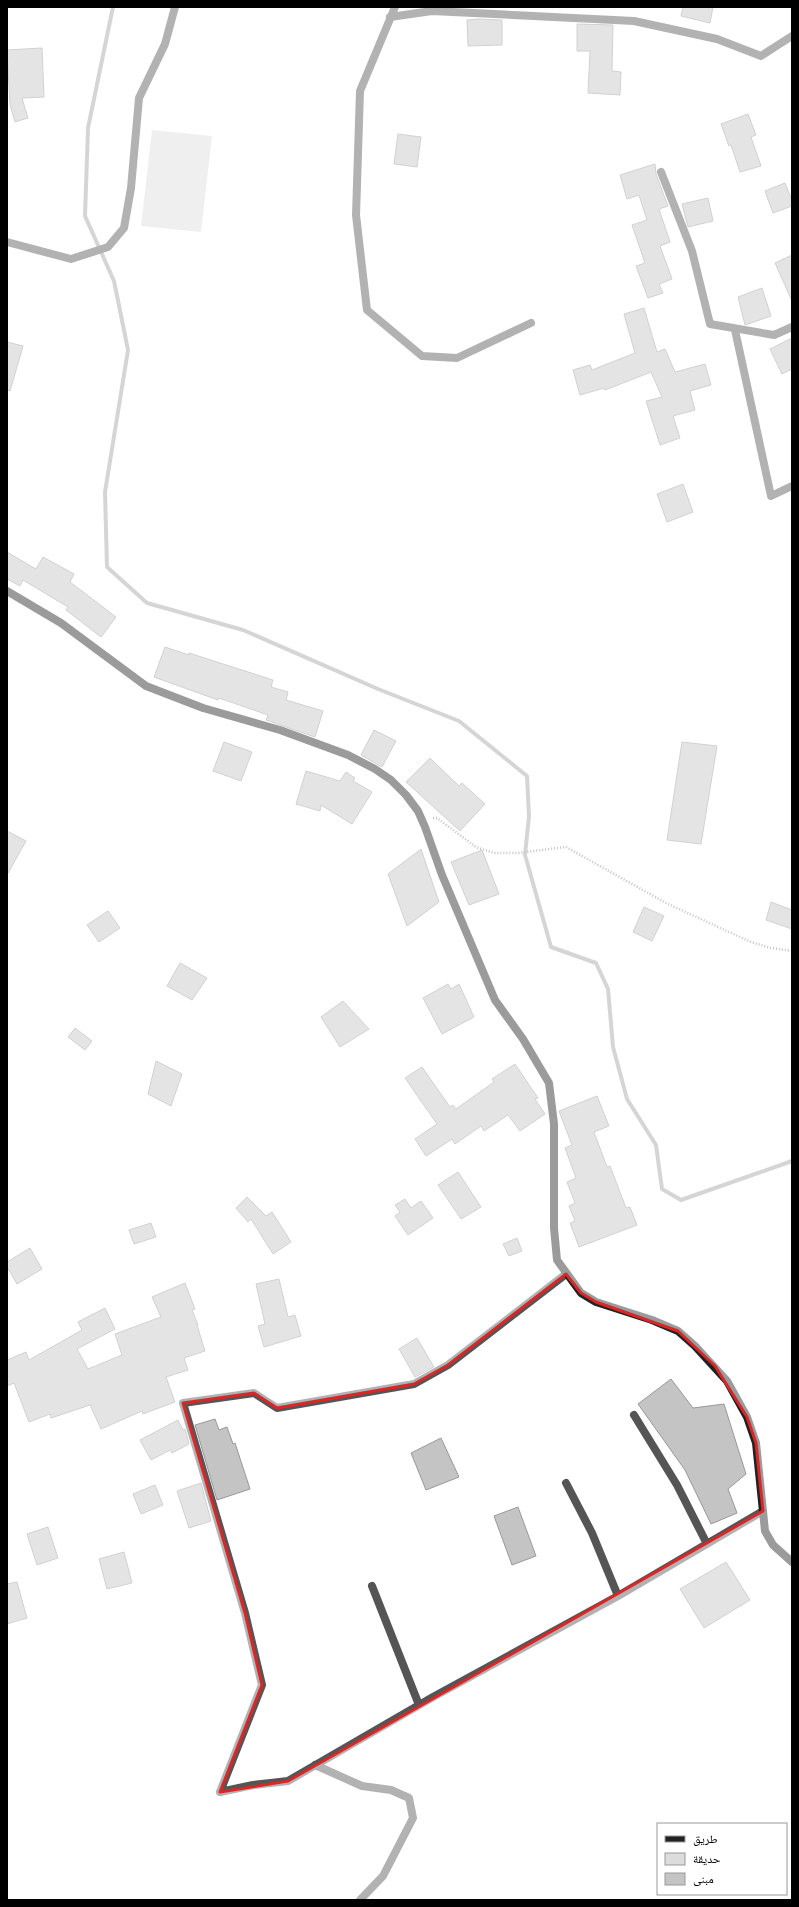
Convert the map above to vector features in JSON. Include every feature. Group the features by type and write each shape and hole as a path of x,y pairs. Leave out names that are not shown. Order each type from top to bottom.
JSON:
{"main road":[{"path":"7,591 62,623 146,686 203,708 304,738 348,755 375,769 391,780 406,795 421,818 442,875 489,988 495,1000 523,1039 549,1083 554,1124 555,1246 557,1260 580,1293 596,1302 652,1320 678,1331 715,1366 727,1381 748,1417 756,1443 765,1531 773,1545 792,1562"}],"street":[{"path":"7,242 71,259 108,247 124,228 131,188 139,98 165,44 175,7"},
{"path":"395,7 360,91 356,215 367,310 422,356 456,358 531,323"},
{"path":"390,17 432,11 634,21 717,40 761,56 792,36"},
{"path":"661,172 692,251 710,324 735,330 774,335 792,327"},
{"path":"735,330 772,496 792,486"},
{"path":"566,1274 448,1365 414,1384 277,1408 254,1393 183,1403 245,1614 262,1685 220,1792 253,1785 288,1781 419,1705 618,1596 763,1511"},
{"path":"634,1416 677,1485 707,1544"},
{"path":"566,1483 592,1533 618,1596"},
{"path":"372,1586 419,1705"},
{"path":"315,1765 362,1786 391,1790 409,1798 413,1818 383,1876 360,1900"}],"path":[{"path":"421,818 437,818 476,847 494,853 518,853 566,847 666,903 751,942 771,948 792,951"}],"highlighted area":[{"path":"566,1274 581,1293 596,1302 678,1331 715,1366 747,1417 756,1443 763,1511 288,1781 220,1792 262,1685 245,1613 183,1403 254,1393 277,1408 414,1384 448,1365"}],"green space":[{"path":"152,130 212,136 201,232 141,226"}],"building":[{"path":"683,7 713,7 710,23 681,16"},
{"path":"467,20 502,20 502,45 468,46"},
{"path":"577,24 613,25 612,71 621,72 620,95 588,93 590,51 577,51"},
{"path":"42,48 44,97 22,98 28,118 15,122 10,105 7,50"},
{"path":"748,114 756,135 751,137 761,166 740,172 731,145 729,146 721,124"},
{"path":"398,134 421,137 417,167 394,164"},
{"path":"655,164 656,174 668,206 659,209 670,242 660,246 672,279 659,284 663,293 648,298 636,266 645,263 632,225 647,220 639,195 627,199 620,175"},
{"path":"785,183 792,200 792,206 773,213 765,191"},
{"path":"708,198 713,221 688,227 682,204"},
{"path":"792,255 792,301 775,263"},
{"path":"762,288 771,316 745,325 738,297"},
{"path":"644,308 657,352 665,349 675,372 705,364 711,385 690,391 695,410 673,416 680,438 660,445 646,401 662,397 651,372 605,390 604,388 580,395 573,370 590,365 592,370 635,353 624,314"},
{"path":"792,338 792,369 782,374 770,349"},
{"path":"7,342 23,346 10,391 7,390"},
{"path":"683,484 693,512 667,522 657,494"},
{"path":"7,552 36,569 43,557 74,574 70,582 116,617 101,637 66,610 68,607 23,580 20,586 7,579"},
{"path":"165,647 189,655 189,653 273,680 271,687 288,692 286,700 323,711 315,737 266,720 268,715 219,698 218,700 154,677"},
{"path":"374,730 396,741 382,767 361,755"},
{"path":"224,742 252,752 241,781 213,771"},
{"path":"682,742 717,746 701,844 667,840"},
{"path":"430,758 459,786 462,783 485,804 460,831 406,782"},
{"path":"306,771 340,781 346,772 355,778 353,781 372,792 352,824 321,805 320,811 296,804"},
{"path":"7,831 26,841 7,875"},
{"path":"421,849 439,902 407,926 388,874"},
{"path":"482,850 499,894 469,905 451,862"},
{"path":"771,902 792,910 792,929 766,920"},
{"path":"644,907 664,916 652,941 633,932"},
{"path":"108,911 120,928 99,942 87,925"},
{"path":"180,963 207,978 192,1000 167,986"},
{"path":"448,984 451,989 459,984 474,1017 442,1034 423,998"},
{"path":"343,1001 369,1029 340,1047 321,1017"},
{"path":"75,1028 92,1041 85,1050 68,1037"},
{"path":"156,1061 182,1074 171,1106 148,1094"},
{"path":"515,1064 538,1098 535,1099 545,1114 520,1131 508,1115 484,1131 481,1126 455,1144 452,1139 426,1156 415,1139 437,1124 405,1078 422,1067 450,1107 453,1105 456,1109 494,1082 492,1079"},
{"path":"597,1096 609,1126 594,1132 607,1167 610,1166 626,1208 630,1207 637,1225 579,1247 570,1223 575,1221 569,1206 575,1203 567,1182 576,1178 565,1148 572,1145 559,1111"},
{"path":"458,1172 481,1207 461,1219 438,1185"},
{"path":"247,1197 266,1216 272,1212 291,1242 273,1254 251,1219 248,1222 236,1208"},
{"path":"405,1199 411,1208 421,1201 433,1218 408,1235 395,1216 400,1212 395,1205"},
{"path":"151,1223 156,1237 134,1244 129,1230"},
{"path":"517,1238 522,1251 509,1256 503,1244"},
{"path":"30,1248 42,1269 17,1284 7,1267 7,1262"},
{"path":"279,1279 288,1317 295,1315 301,1336 264,1347 258,1326 265,1324 256,1284"},
{"path":"185,1283 195,1309 192,1310 205,1351 184,1358 188,1370 166,1377 175,1402 143,1414 142,1411 101,1429 90,1405 51,1418 50,1414 29,1422 14,1383 7,1386 7,1360 26,1352 29,1360 82,1330 78,1322 105,1308 115,1329 77,1349 88,1369 122,1355 115,1334 161,1317 152,1297"},
{"path":"417,1338 434,1367 415,1377 399,1349"},
{"path":"671,1379 693,1408 724,1404 746,1474 728,1489 737,1513 711,1524 685,1470 638,1404"},
{"path":"215,1419 219,1430 227,1427 233,1444 235,1443 250,1489 217,1500 195,1425"},
{"path":"178,1420 183,1430 185,1429 189,1444 172,1453 170,1450 151,1460 140,1440"},
{"path":"441,1438 459,1477 426,1490 411,1453"},
{"path":"201,1483 211,1521 189,1528 177,1491"},
{"path":"155,1485 163,1505 141,1514 133,1494"},
{"path":"518,1507 536,1556 512,1565 494,1516"},
{"path":"48,1527 58,1558 37,1565 27,1534"},
{"path":"124,1552 132,1583 107,1589 99,1559"},
{"path":"726,1562 750,1600 704,1628 680,1589"},
{"path":"17,1582 27,1618 7,1624 7,1584"}],"waterway":[{"path":"113,7 88,128 85,216 114,281 128,350 105,492 107,567 147,603 243,630 378,689 459,721 527,776 529,816 525,855 551,947 596,963 608,989 613,1047 627,1099 656,1145 662,1189 681,1200 792,1161"}]}
